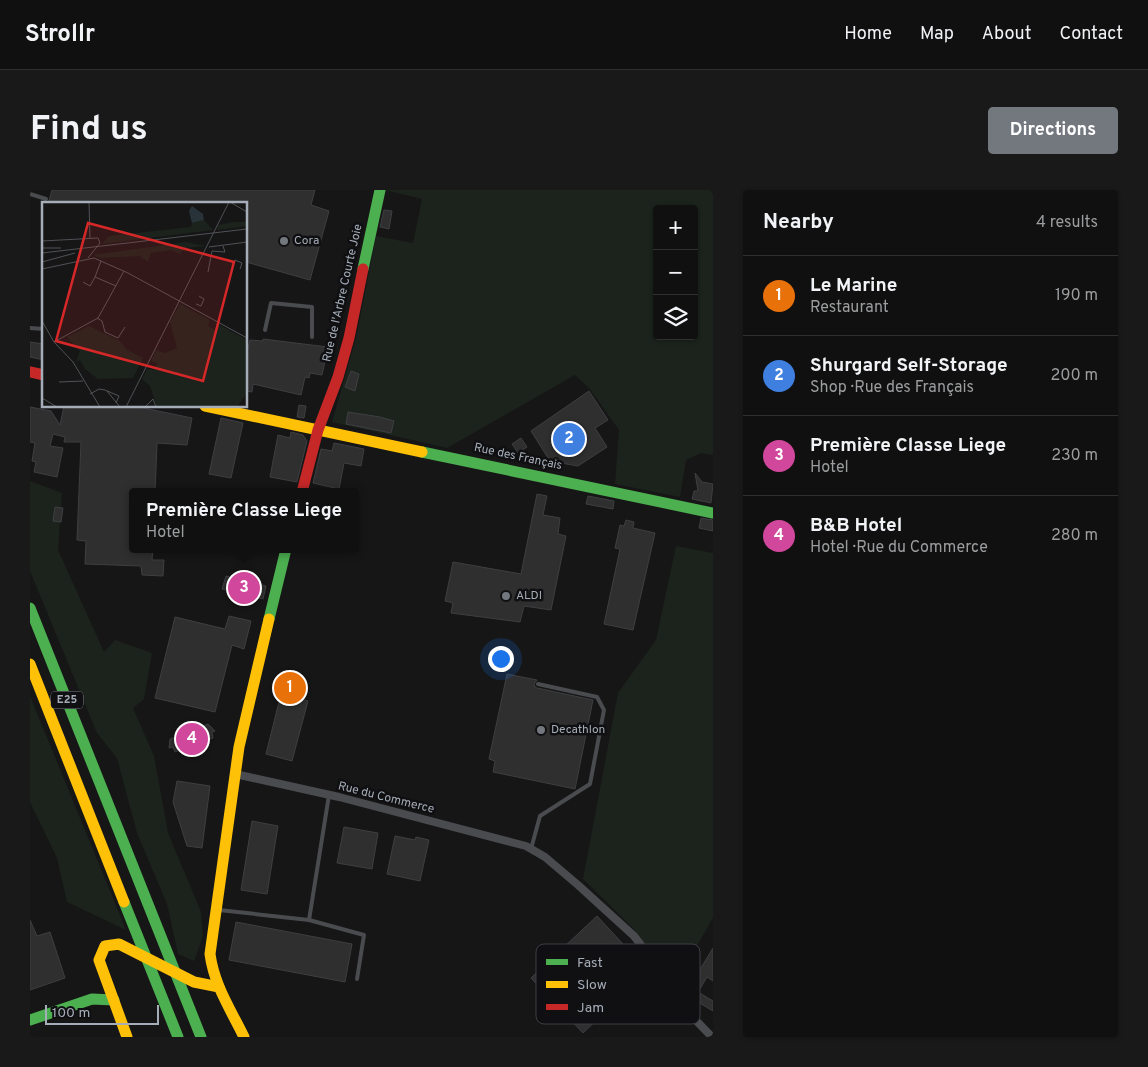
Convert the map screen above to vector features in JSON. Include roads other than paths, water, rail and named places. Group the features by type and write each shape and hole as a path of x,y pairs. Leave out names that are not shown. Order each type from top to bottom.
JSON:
{"main road":[{"name":"Rue de l'Arbre Courte Joie","path":"303,488 318,430 338,377 349,338 380,190"},
{"name":"Rue des Français","path":"214,408 713,513"},
{"path":"244,1037 219,986 210,954 239,747 285,553"},
{"name":"E25","path":"30,608 201,1037"},
{"name":"E25","path":"30,664 178,1037"},
{"path":"127,1037 99,960 105,946 119,944 194,982 219,986"},
{"path":"30,1020 92,999 114,1000"}],"street":[{"name":"Rue du Commerce","path":"235,774 329,795 526,846 545,857 578,885 634,936 640,944"},
{"name":"Rue du Commerce","path":"699,1024 712,1037"}],"lane":[{"path":"30,194 46,200"},
{"path":"265,330 271,303 312,307 312,337"},
{"path":"531,849 540,816 590,784 604,710 597,697 538,684"},
{"path":"309,920 329,795"},
{"path":"215,909 309,920 364,935 357,979"}],"place":[{"name":"Cora","path":"284,241"},
{"name":"Shurgard Self-Storage","path":"569,439"},
{"name":"Première Classe Liege","path":"244,588"},
{"name":"ALDI","path":"506,596"},
{"name":"Le Marine","path":"290,688"},
{"name":"Decathlon","path":"541,730"},
{"name":"B&B Hotel","path":"192,739"}]}
